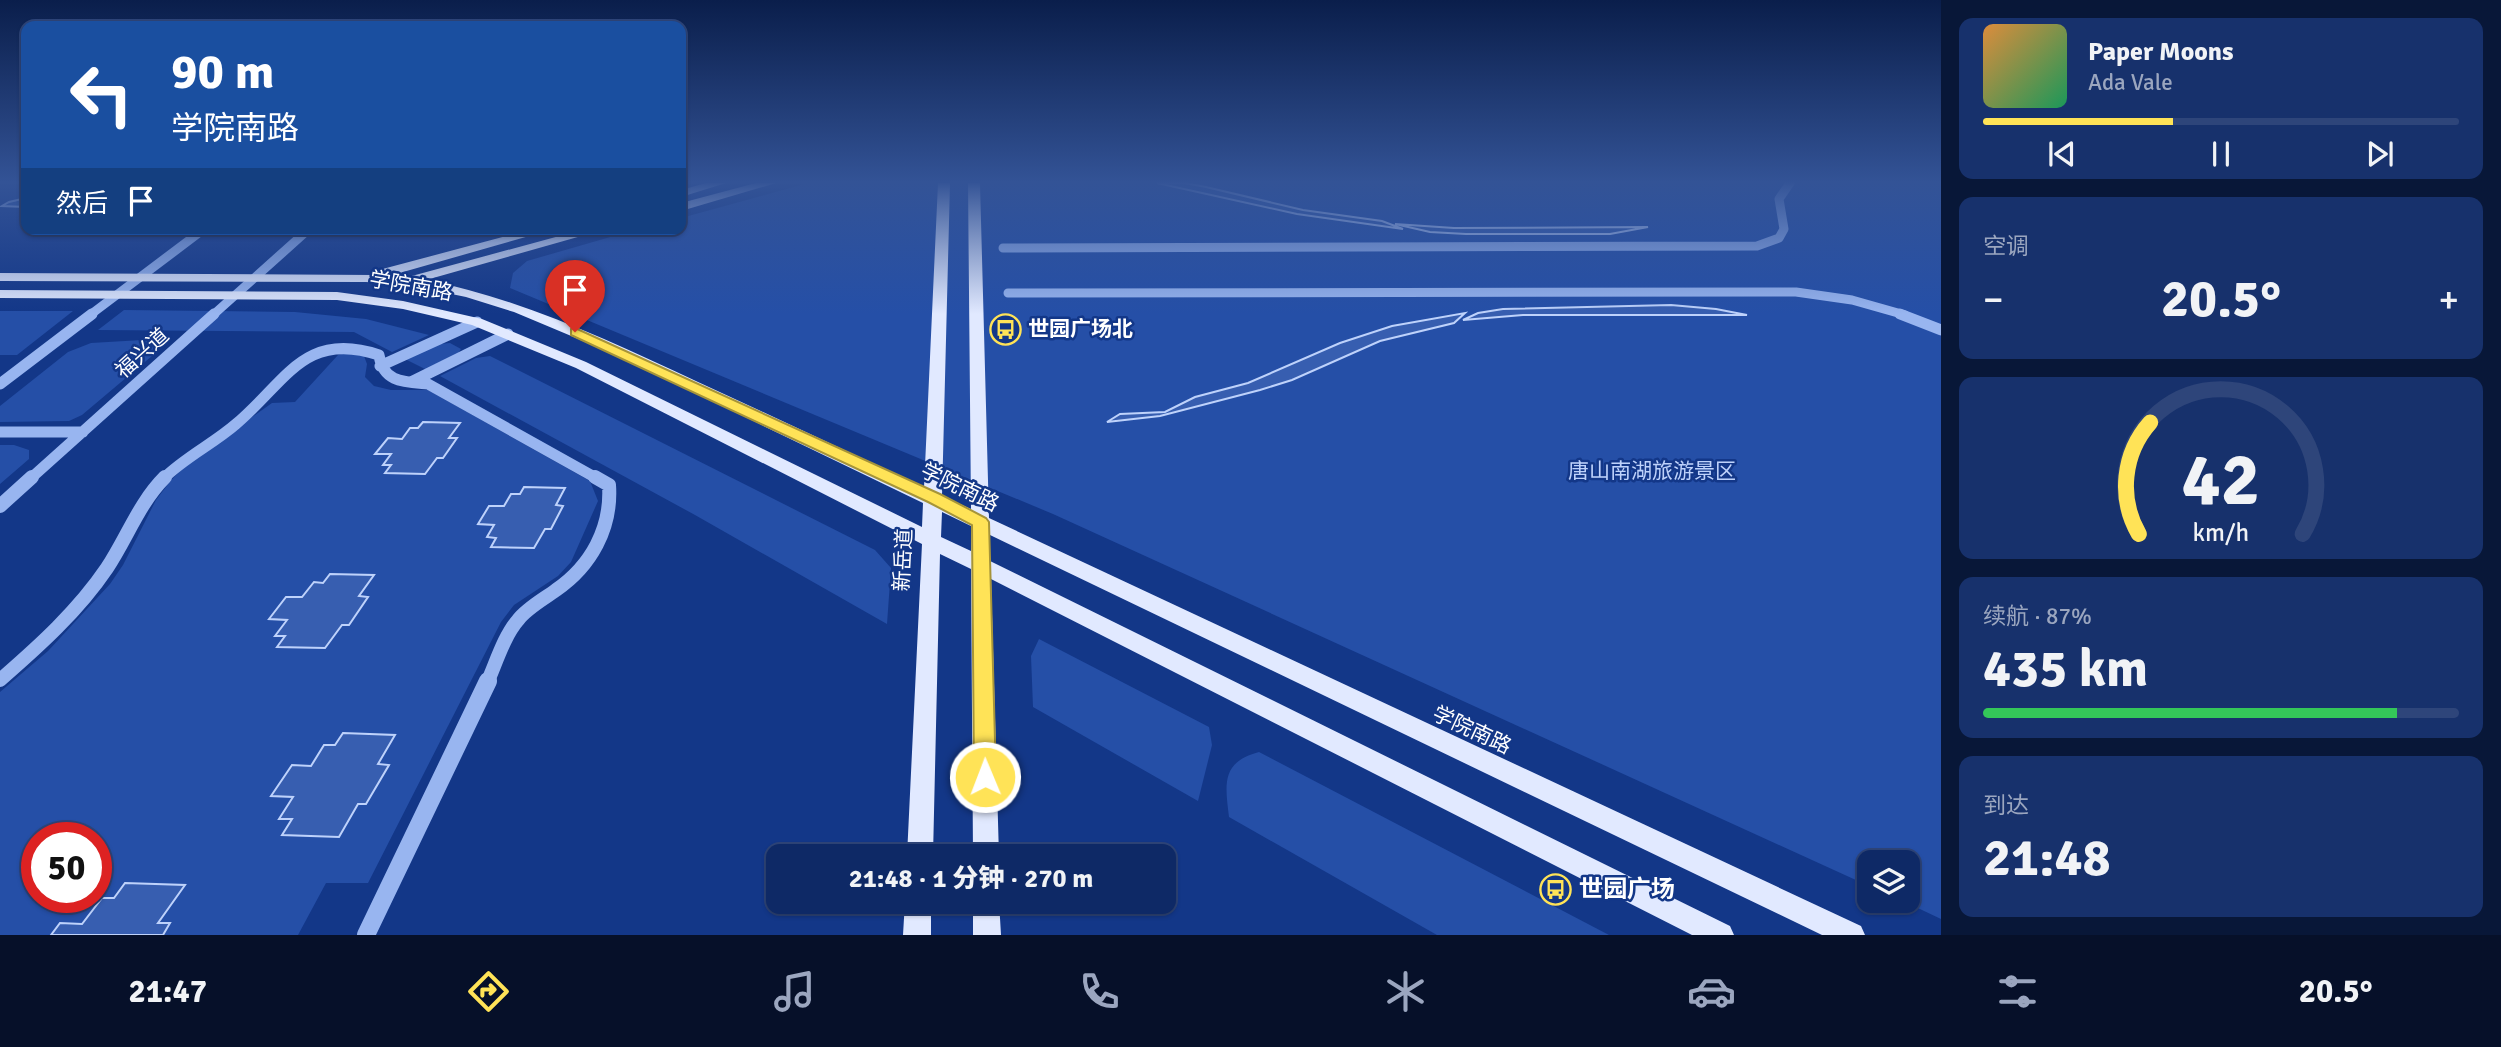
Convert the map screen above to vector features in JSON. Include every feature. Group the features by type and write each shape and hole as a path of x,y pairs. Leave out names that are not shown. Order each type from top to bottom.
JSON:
{"main road":[{"name":"新岳道","path":"920,844 943,227"},
{"path":"975,227 986,844"},
{"path":"337,296 366,278 526,235"},
{"path":"337,296 408,281 578,235"},
{"name":"学院南路","path":"0,277 366,278 408,281 469,293 575,332 934,498 1852,935"},
{"name":"学院南路","path":"0,294 237,293 337,296 403,305 477,322 581,365 1720,935"},
{"path":"917,935 918,914"},
{"path":"986,914 987,935"}],"street":[{"path":"1003,248 1737,247 1770,243 1779,239 1783,227"},
{"path":"0,384 196,235"},
{"name":"福兴道","path":"0,506 302,235"},
{"path":"1008,293 1796,292 1844,297 1902,313 1941,330"},
{"path":"380,366 477,322"},
{"path":"411,382 508,334"},
{"path":"0,680 42,643 85,596 109,565 143,502 157,485 177,465 234,425 304,358 327,349 365,348 379,355 384,374 398,381 428,384 610,485 612,499 591,557 577,574 534,604 517,620 366,935"},
{"path":"0,432 83,432"}],"green space":[{"name":"唐山南湖旅游景区","path":"686,227 1941,227 1941,919 1920,909 1920,850 1857,850 1857,881 1053,514 510,288 513,273 527,261 617,235 686,235"},
{"path":"124,310 295,312 366,319 429,335 392,352 354,332 98,330"},
{"path":"0,311 73,311 17,355 0,355"},
{"path":"142,340 162,342 165,345 82,415 69,421 0,422 0,406 68,352 91,343"},
{"path":"450,343 461,349 457,355 427,370 405,359 439,344"},
{"path":"353,351 364,356 367,364 365,377 374,386 391,390 428,390 590,481 598,501 571,562 558,576 514,605 501,622 368,883 326,883 298,935 0,935 0,692 48,651 110,584 123,565 156,500 172,479 194,458 272,403 295,402 338,355"},
{"path":"490,356 875,550 891,568 887,624 695,515 440,376 476,358"},
{"path":"0,445 14,445 29,450 29,459 0,484"},
{"path":"1039,639 1209,727 1212,745 1198,801 1033,707 1031,656"},
{"path":"1259,752 1609,935 1437,935 1229,817 1228,776 1238,762"}],"building":[{"path":"1407,227 1648,227 1610,234 1430,232"},
{"path":"1671,305 1747,315 1523,315 1463,320 1478,313 1503,309"},
{"path":"1465,313 1454,323 1380,341 1292,380 1260,390 1160,416 1107,422 1120,414 1165,412 1195,397 1248,383 1340,343 1392,326"},
{"path":"423,422 460,423 449,438 457,438 443,458 437,458 425,474 385,473 391,465 383,465 391,454 375,454 388,438 402,439 410,428 418,428"},
{"path":"524,487 565,488 556,505 563,506 551,529 545,529 534,548 491,547 496,538 487,537 494,525 478,524 489,506 504,506 511,494 520,494"},
{"path":"330,574 374,575 359,596 368,597 349,625 342,625 325,648 277,647 285,636 275,636 287,620 269,619 286,597 302,597 314,582 323,583"},
{"path":"343,733 395,735 378,764 389,765 366,804 358,804 339,837 282,835 292,819 279,819 293,797 271,796 292,765 311,766 324,745 335,745"},
{"path":"125,883 185,885 158,923 170,923 163,935 51,935 60,923 82,924 90,913 112,913 114,898"}],"place":[{"name":"世园广场北","path":"1005,329"},
{"name":"世园广场","path":"1556,889"}],"route":[{"path":"575,332 934,498 980,522 985,777"}]}
